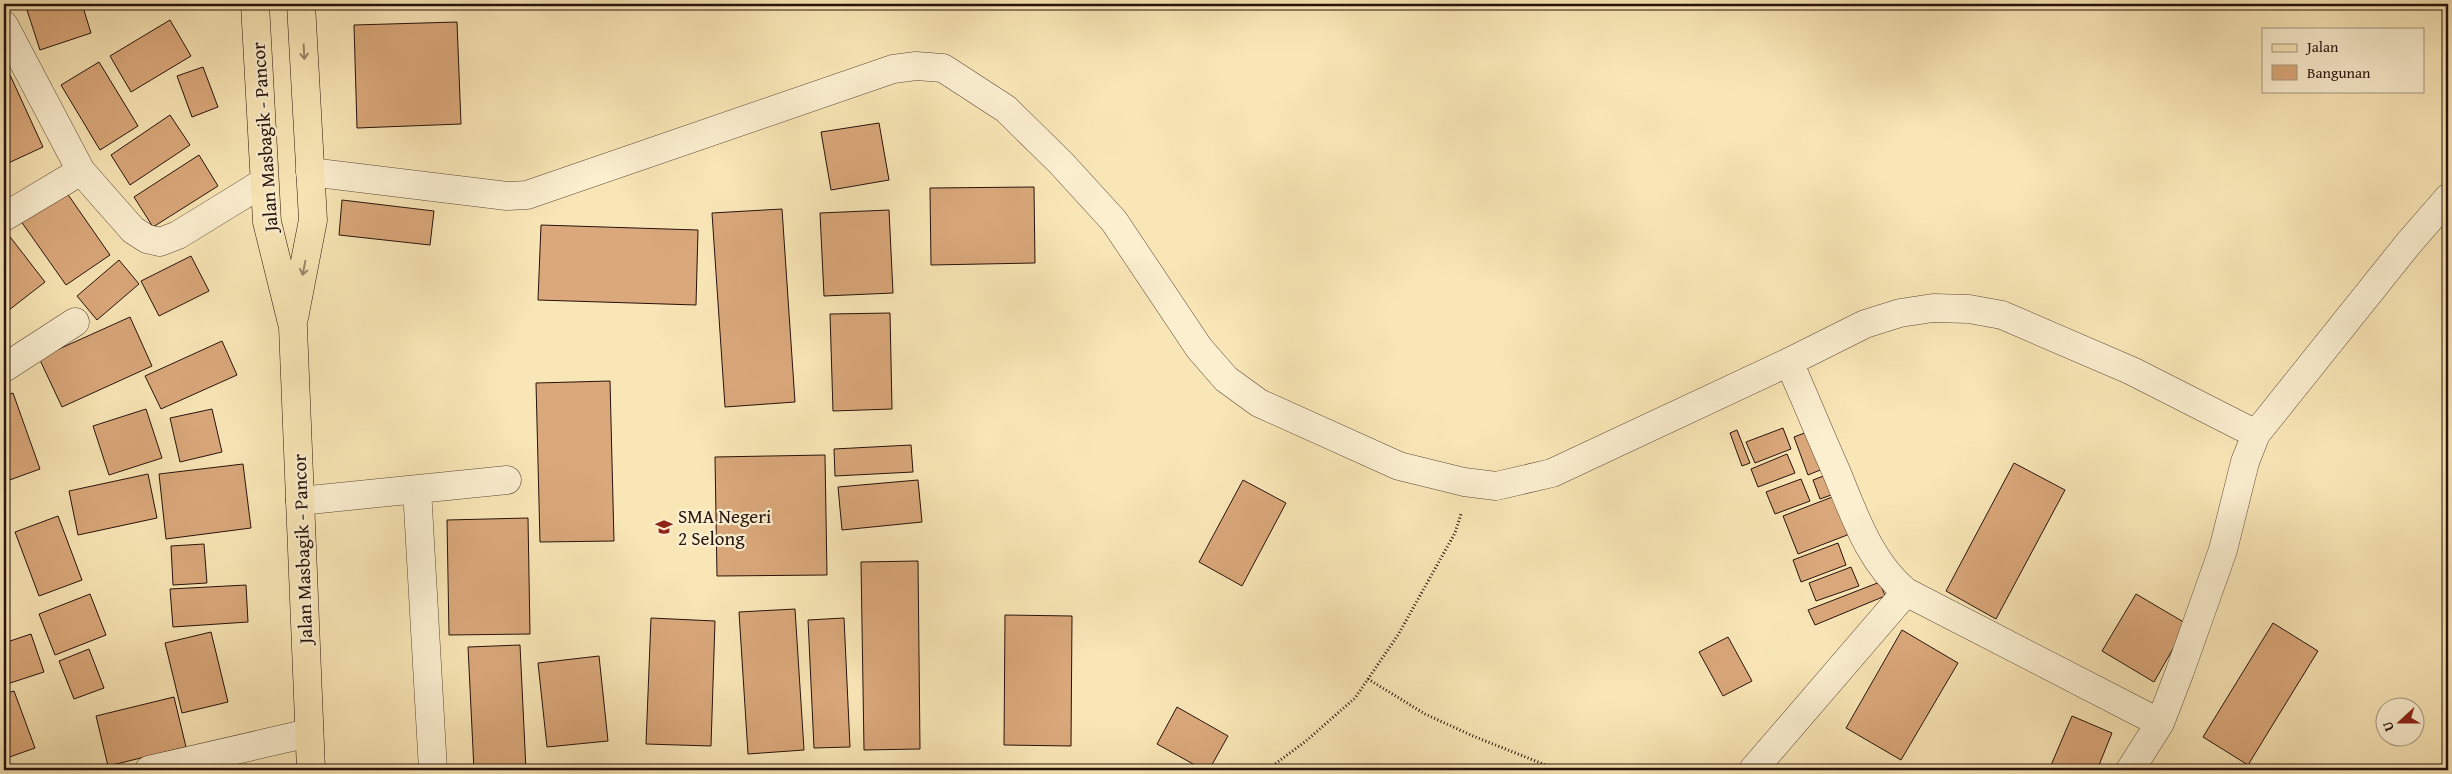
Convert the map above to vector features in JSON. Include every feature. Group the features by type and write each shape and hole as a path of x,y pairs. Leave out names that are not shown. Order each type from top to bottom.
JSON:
{"main road":[{"name":"Jalan Masbagik - Pancor","path":"256,4 267,222 293,327 311,770"},
{"name":"Jalan Masbagik - Pancor","path":"293,327 313,220 301,4"}],"street":[{"path":"4,25 81,171 133,230 147,239 160,242 178,235 264,182"},
{"path":"310,172 508,196 527,195 893,69 916,66 943,68 1006,109 1061,163 1114,221 1199,348 1226,379 1259,404 1399,466 1496,486 1552,473 1788,362 1864,324 1900,313 1933,308 1970,309 2002,315 2132,371 2256,434"},
{"path":"4,217 81,171"},
{"path":"2130,770 2160,723 2224,550 2245,462 2256,434 2402,252 2448,198"},
{"path":"4,368 74,322"},
{"path":"1788,362 1864,537 1886,572 1906,592 2160,723"},
{"path":"300,500 507,480"},
{"path":"417,489 433,770"},
{"path":"1753,770 1906,592"},
{"path":"149,770 309,733"}],"path":[{"path":"1267,770 1306,741 1355,698 1398,635 1455,534 1470,482"},
{"path":"1368,679 1425,714 1473,736 1558,770"}],"building":[{"path":"25,4 82,4 91,33 40,50"},
{"path":"170,20 191,56 131,92 110,56"},
{"path":"457,22 461,124 357,128 354,25"},
{"path":"99,62 138,126 100,150 61,85"},
{"path":"203,67 218,107 192,117 177,76"},
{"path":"10,75 43,147 4,165 4,78"},
{"path":"170,115 190,145 130,185 111,155"},
{"path":"879,123 889,180 831,190 821,132"},
{"path":"199,155 218,186 153,227 134,197"},
{"path":"62,186 110,255 66,285 18,217"},
{"path":"1034,187 1035,263 931,265 930,188"},
{"path":"342,200 434,211 430,245 339,235"},
{"path":"782,209 795,402 725,407 712,213"},
{"path":"889,210 893,293 824,296 820,213"},
{"path":"541,225 698,230 696,305 538,300"},
{"path":"4,229 45,282 9,310 4,304"},
{"path":"191,256 209,291 159,316 141,281"},
{"path":"119,260 139,284 97,320 77,296"},
{"path":"890,313 892,409 833,411 830,314"},
{"path":"130,317 152,366 62,407 39,358"},
{"path":"222,341 237,375 161,409 145,376"},
{"path":"610,381 614,541 540,542 536,383"},
{"path":"13,393 40,469 4,482 4,396"},
{"path":"146,409 162,458 109,475 93,426"},
{"path":"212,409 222,452 180,462 170,418"},
{"path":"1783,428 1791,449 1755,463 1746,442"},
{"path":"1815,429 1830,466 1808,475 1794,437"},
{"path":"1737,430 1750,463 1742,466 1730,433"},
{"path":"911,445 913,472 835,476 834,449"},
{"path":"1787,454 1795,473 1758,487 1751,469"},
{"path":"825,455 827,575 717,576 715,457"},
{"path":"2014,463 2065,490 1996,619 1946,591"},
{"path":"243,464 251,528 166,539 159,474"},
{"path":"148,474 157,518 78,535 69,491"},
{"path":"1826,475 1834,494 1820,499 1813,480"},
{"path":"1801,479 1810,501 1775,514 1766,492"},
{"path":"918,480 922,522 842,530 838,487"},
{"path":"1243,480 1286,503 1242,586 1199,562"},
{"path":"1840,494 1855,532 1798,554 1783,516"},
{"path":"58,516 82,580 39,596 15,532"},
{"path":"528,518 530,634 449,635 447,520"},
{"path":"1838,543 1846,565 1801,582 1793,560"},
{"path":"204,544 207,583 173,585 171,546"},
{"path":"918,561 920,749 864,750 861,562"},
{"path":"1851,567 1859,586 1816,601 1809,583"},
{"path":"1880,582 1885,596 1815,625 1808,610"},
{"path":"246,585 248,622 173,627 170,589"},
{"path":"90,594 106,635 55,655 39,614"},
{"path":"2136,594 2187,624 2154,682 2102,651"},
{"path":"795,609 804,750 748,754 739,612"},
{"path":"1005,615 1072,616 1071,746 1004,745"},
{"path":"651,618 715,621 711,746 646,744"},
{"path":"844,618 850,747 814,748 808,620"},
{"path":"2273,623 2318,651 2248,765 2203,737"},
{"path":"1902,630 1958,663 1901,760 1846,728"},
{"path":"211,632 228,702 182,713 165,643"},
{"path":"31,634 44,672 4,685 4,643"},
{"path":"1728,637 1752,681 1723,696 1699,652"},
{"path":"520,645 526,770 474,770 468,647"},
{"path":"89,649 104,688 74,699 59,661"},
{"path":"599,656 608,741 547,747 538,663"},
{"path":"14,691 35,748 4,759 4,694"},
{"path":"174,697 186,747 108,766 96,716"},
{"path":"1177,707 1228,736 1209,770 1204,770 1157,744"},
{"path":"2072,716 2112,733 2097,770 2049,770"}],"place":[{"name":"SMA Negeri 2 Selong","path":"664,527"}]}
